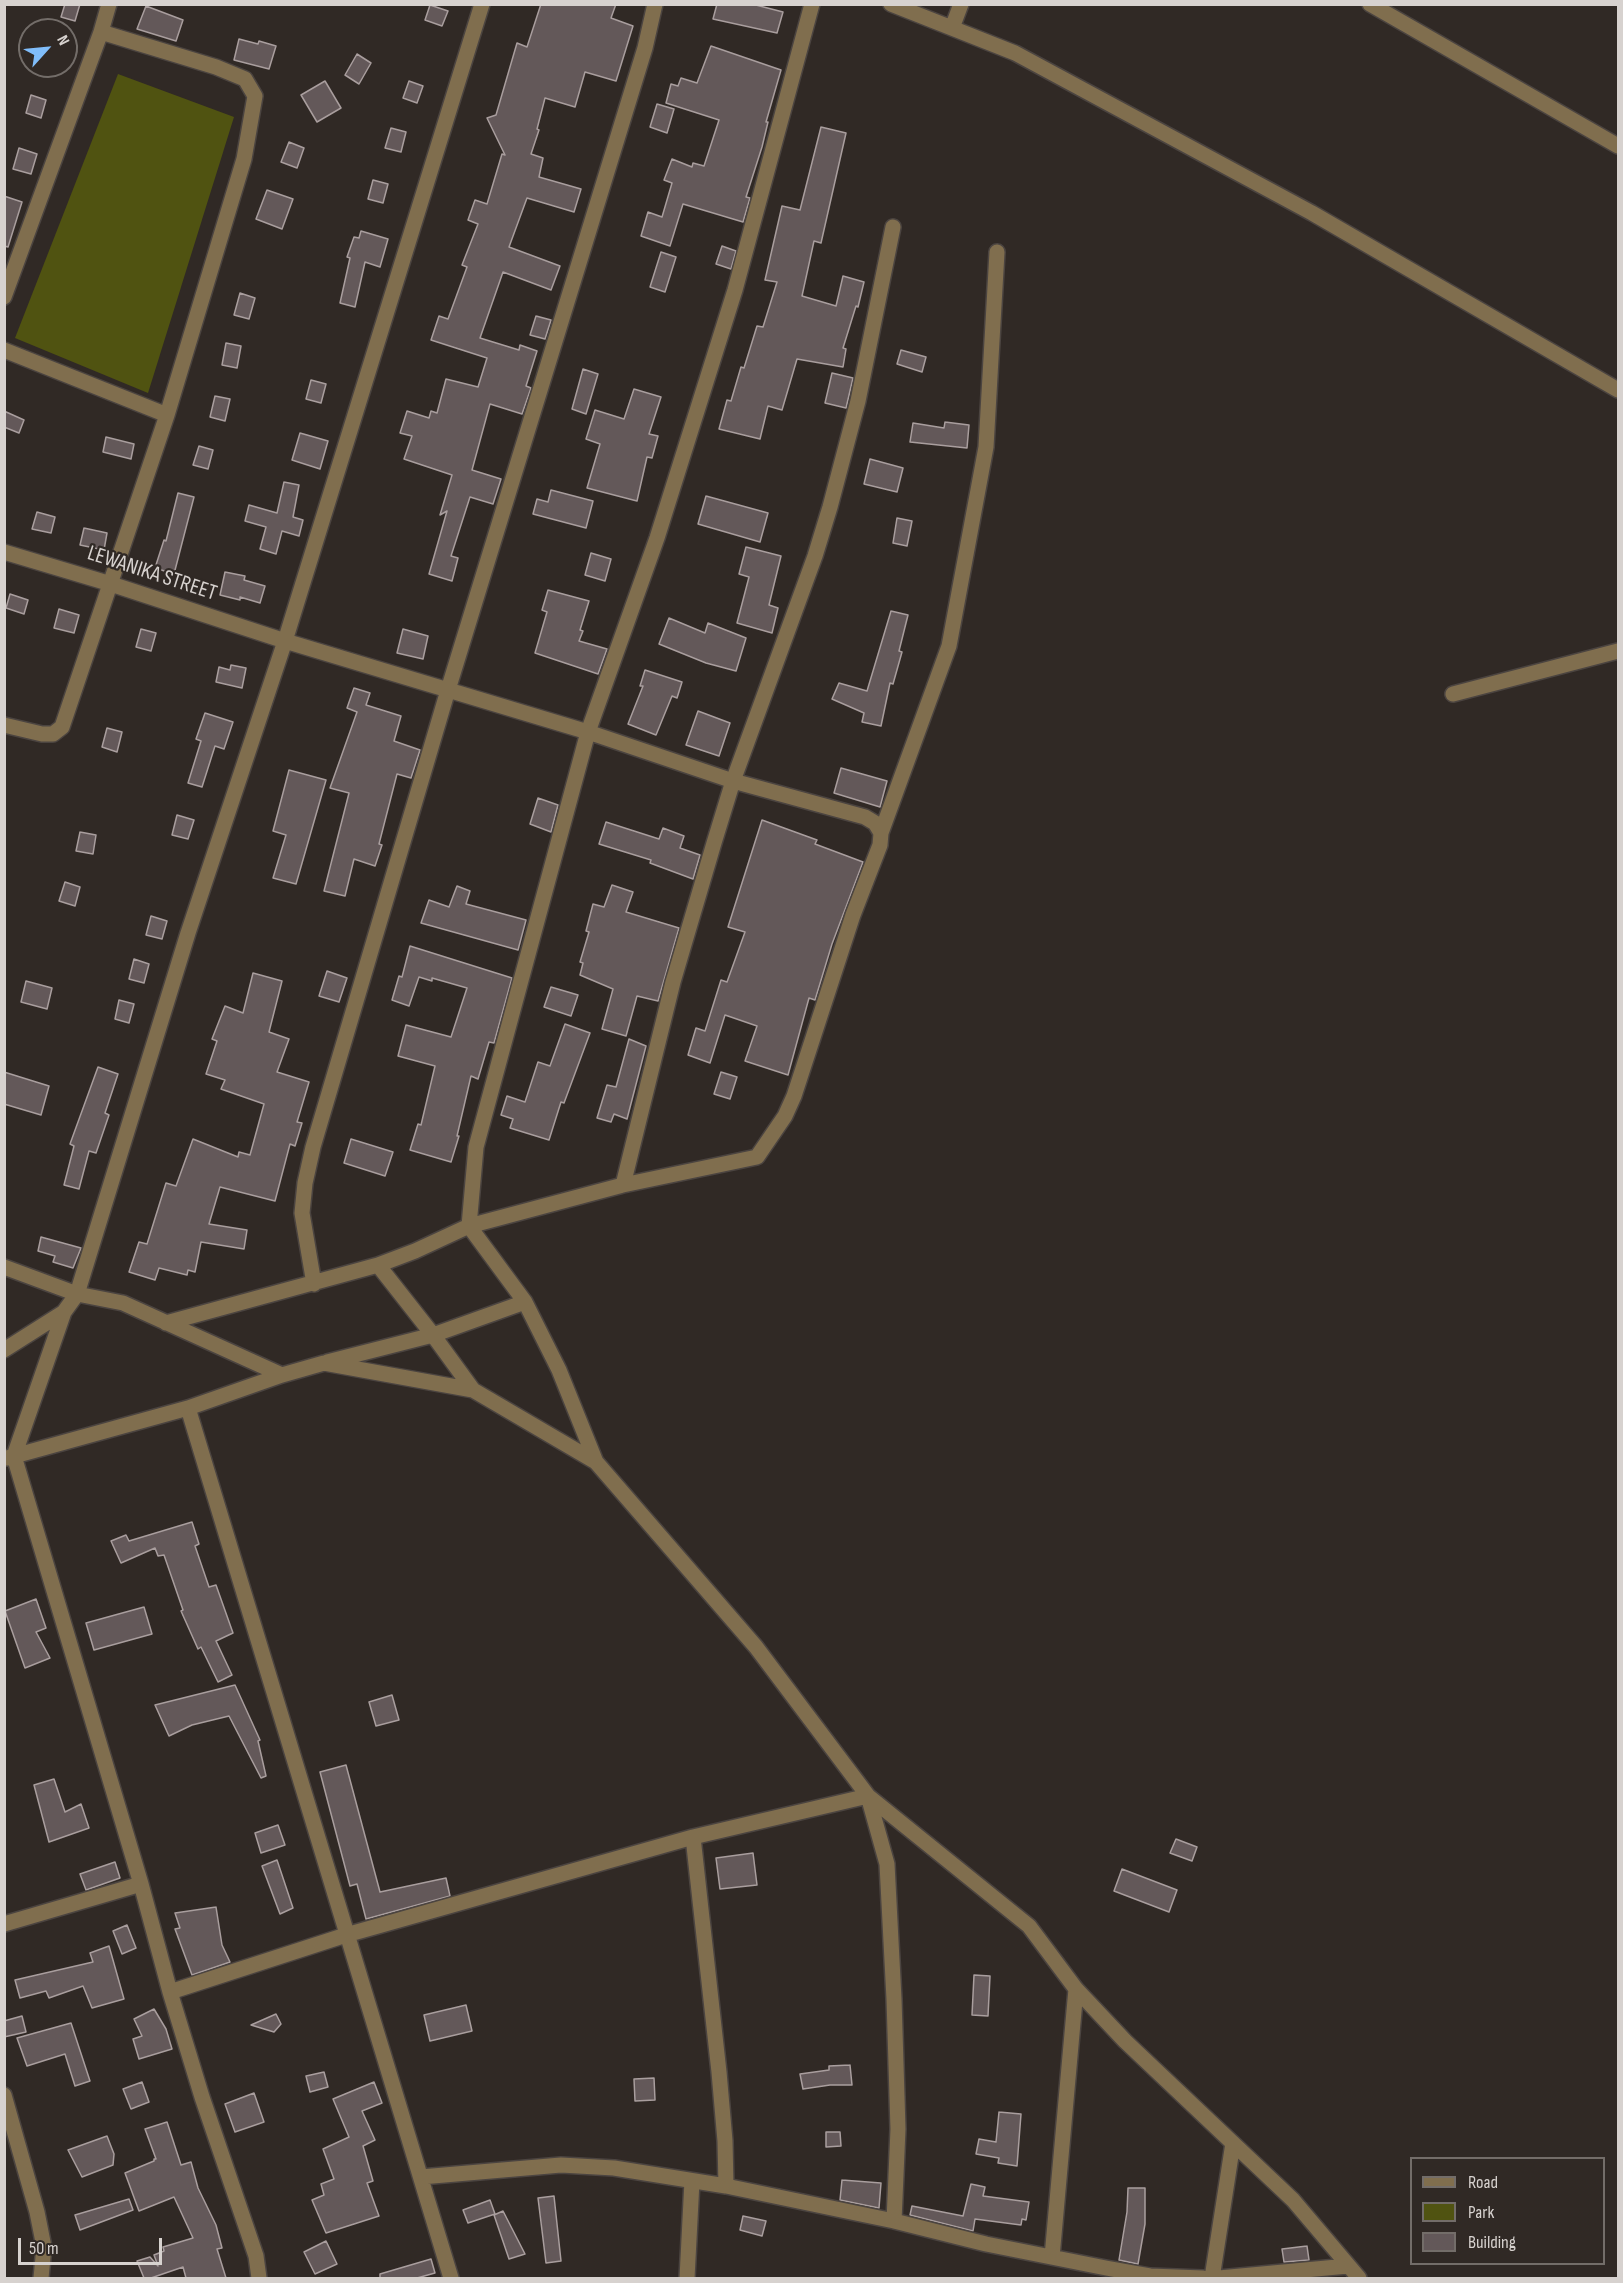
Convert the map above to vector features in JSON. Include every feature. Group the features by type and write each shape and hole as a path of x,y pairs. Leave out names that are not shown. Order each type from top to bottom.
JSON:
{"street":[{"path":"4,297 101,32 109,4"},
{"path":"259,2278 256,2256 202,2097 170,1992 141,1884 9,1458 64,1312 77,1294 185,945 285,641 482,4"},
{"path":"314,1284 302,1213 304,1183 313,1147 448,690 645,48 656,4"},
{"path":"596,1462 559,1370 525,1302 469,1226 476,1148 588,732 657,538 729,309 812,4"},
{"path":"891,4 1015,52 1312,213 1618,390"},
{"path":"952,28 961,4"},
{"path":"1370,4 1618,146"},
{"path":"4,725 42,734 53,734 62,727 167,415 244,159 255,96 245,79 216,67 101,32"},
{"path":"623,1185 673,982 733,781 815,556 830,507 858,401 893,227"},
{"path":"166,1323 378,1265 469,1226 623,1185 757,1157 785,1116 794,1096 853,915 880,845 881,833 950,645 986,447 997,252"},
{"path":"4,351 167,415"},
{"name":"LEWANIKA STREET","path":"4,552 111,584 285,641 588,732 733,781 865,818 875,823 881,833"},
{"path":"1453,694 1618,651"},
{"path":"378,1265 473,1390"},
{"path":"4,1267 77,1294 123,1303 282,1375"},
{"path":"9,1458 188,1408 282,1375 433,1335 525,1302"},
{"path":"4,1350 64,1312"},
{"path":"324,1363 473,1390 596,1462 756,1647 868,1796 1029,1926 1076,1989 1125,2041 1293,2200 1359,2278"},
{"path":"188,1408 451,2278"},
{"path":"170,1992 346,1935 693,1837 868,1796"},
{"path":"868,1796 887,1864 898,2129 894,2221"},
{"path":"693,1837 719,2072 726,2186"},
{"path":"4,1924 141,1884"},
{"path":"1052,2257 1076,1989"},
{"path":"4,2095 38,2212 45,2247 41,2278"},
{"path":"1212,2278 1233,2143"},
{"path":"421,2177 561,2164 614,2168 726,2186 894,2221 929,2231 1150,2276 1203,2278"},
{"path":"687,2278 692,2181"},
{"path":"1219,2278 1348,2266"}],"green space":[{"path":"118,74 234,117 148,393 15,338"}],"building":[{"path":"65,4 80,4 76,18 61,17"},
{"path":"541,4 616,4 611,18 633,26 616,81 585,72 575,107 545,98 537,129 539,130 531,154 543,158 539,177 581,189 574,212 527,198 509,247 560,266 551,290 503,272 480,338 519,350 520,345 537,351 526,386 531,388 522,414 490,404 472,470 501,479 493,504 470,497 451,556 458,558 452,581 429,574 447,511 440,515 452,475 404,459 412,436 400,433 407,411 429,418 431,411 437,413 446,379 478,387 487,358 431,340 439,316 448,319 467,267 462,265 478,224 468,220 475,200 487,204 502,154 505,155 487,118 496,115 517,43 527,47"},
{"path":"717,4 752,4 783,12 777,33 713,19"},
{"path":"430,5 448,11 442,26 425,20"},
{"path":"146,6 183,20 176,41 137,29"},
{"path":"239,39 276,46 269,69 234,60"},
{"path":"711,46 781,70 766,122 768,122 762,147 746,197 750,198 743,222 683,204 670,246 641,236 648,212 662,217 672,183 664,180 672,159 692,167 693,163 704,166 719,120 666,103 671,84 678,86 681,78 697,83"},
{"path":"357,54 371,63 359,84 345,75"},
{"path":"325,81 341,108 317,122 301,95"},
{"path":"409,81 423,86 417,103 403,98"},
{"path":"31,95 46,100 41,118 26,113"},
{"path":"657,104 674,109 667,133 650,127"},
{"path":"821,127 846,133 821,243 814,241 802,296 836,306 843,276 864,282 858,307 856,306 843,348 846,349 843,367 797,359 782,410 768,406 760,439 719,429 727,400 731,401 757,326 763,327 777,282 765,280 782,206 800,210"},
{"path":"391,128 406,132 401,152 385,148"},
{"path":"289,142 304,148 297,168 281,162"},
{"path":"19,148 37,154 31,174 13,169"},
{"path":"373,180 388,184 383,203 368,199"},
{"path":"267,190 293,199 282,229 256,219"},
{"path":"4,196 22,202 8,247 4,246"},
{"path":"361,231 388,239 380,267 365,262 355,307 340,303 350,258 347,257 354,237 359,238"},
{"path":"722,246 736,251 731,269 716,264"},
{"path":"661,252 676,257 665,292 650,287"},
{"path":"240,293 255,298 249,319 234,315"},
{"path":"536,316 551,320 545,339 530,335"},
{"path":"226,343 241,346 237,368 222,365"},
{"path":"901,350 926,357 922,372 897,364"},
{"path":"583,369 598,374 586,414 572,409"},
{"path":"832,373 853,378 846,408 825,403"},
{"path":"311,380 326,384 321,403 306,399"},
{"path":"634,389 661,397 649,434 658,436 652,458 647,457 637,501 587,488 600,444 586,439 595,410 624,419"},
{"path":"215,396 230,399 225,421 210,417"},
{"path":"4,411 24,420 19,433 4,427"},
{"path":"945,422 969,425 967,448 910,442 913,423 944,428"},
{"path":"300,433 328,441 320,469 292,460"},
{"path":"106,437 134,444 131,459 103,452"},
{"path":"199,446 213,450 208,469 193,465"},
{"path":"870,459 903,468 897,492 864,484"},
{"path":"284,482 299,485 293,517 303,520 299,536 282,531 276,554 260,549 266,527 245,521 249,505 277,513"},
{"path":"551,490 593,501 586,528 533,514 537,499 548,502"},
{"path":"178,493 194,497 174,574 155,568 164,540 166,541"},
{"path":"706,496 768,513 760,542 698,524"},
{"path":"37,512 55,517 51,533 32,529"},
{"path":"897,518 912,521 907,546 893,543"},
{"path":"84,528 107,533 104,550 80,545"},
{"path":"746,547 781,556 769,605 778,608 772,633 737,623 749,577 739,574"},
{"path":"591,553 611,559 605,581 585,575"},
{"path":"225,572 245,576 244,580 265,586 260,603 240,597 240,600 220,595"},
{"path":"548,590 589,601 579,641 607,649 598,674 535,653 547,612 542,610"},
{"path":"10,594 28,600 24,614 6,608"},
{"path":"59,609 79,615 74,633 54,628"},
{"path":"891,611 908,615 899,651 902,652 893,684 890,683 881,726 862,722 864,713 832,699 839,683 867,691"},
{"path":"669,618 705,633 708,623 746,638 736,671 706,663 659,644"},
{"path":"141,629 156,633 151,651 136,647"},
{"path":"403,629 428,636 423,659 397,653"},
{"path":"231,665 246,668 242,688 216,682 219,667 230,670"},
{"path":"645,670 682,682 677,698 672,696 656,735 628,724 643,686 640,686"},
{"path":"354,688 370,693 366,705 401,716 394,741 420,750 411,778 397,774 379,844 382,845 375,866 354,859 345,896 324,891 349,793 330,788 357,712 347,708"},
{"path":"698,711 730,723 719,756 686,745"},
{"path":"205,713 233,722 224,749 215,746 202,787 188,783 201,741 196,739"},
{"path":"107,728 122,732 117,752 102,747"},
{"path":"841,768 887,781 880,807 834,793"},
{"path":"289,770 326,780 296,884 273,878 286,835 273,831"},
{"path":"538,798 558,805 551,832 530,824"},
{"path":"177,815 194,820 188,839 172,835"},
{"path":"762,820 817,840 815,844 863,862 832,944 815,1000 809,998 788,1075 745,1061 757,1026 725,1015 710,1063 688,1055 696,1028 705,1031 721,980 727,982 745,932 728,927"},
{"path":"606,822 659,839 663,828 684,836 680,848 700,855 693,879 650,863 651,860 599,844"},
{"path":"80,832 96,835 93,854 76,851"},
{"path":"65,882 80,887 75,906 59,901"},
{"path":"612,885 633,892 626,912 679,928 658,1001 637,996 626,1036 602,1029 613,989 580,975 583,963 580,962 589,932 586,931 593,904 604,907"},
{"path":"457,886 470,891 466,904 526,920 518,950 421,923 429,900 449,907"},
{"path":"151,916 167,921 162,939 146,935"},
{"path":"410,946 512,978 494,1043 489,1042 478,1079 471,1076 457,1136 459,1136 451,1162 410,1150 418,1124 421,1125 435,1066 398,1056 406,1025 451,1037 467,988 432,978 432,981 419,977 409,1006 392,1000 399,976 402,977"},
{"path":"134,959 149,964 144,983 129,979"},
{"path":"327,971 347,978 339,1002 319,996"},
{"path":"253,973 282,981 269,1032 289,1039 277,1072 309,1082 297,1122 302,1123 295,1146 290,1144 275,1201 220,1187 209,1224 247,1230 244,1249 201,1242 195,1272 188,1270 187,1275 159,1268 155,1280 129,1272 139,1242 147,1244 166,1183 176,1186 193,1139 238,1157 239,1152 250,1155 264,1104 221,1089 225,1080 206,1074 217,1041 212,1039 225,1006 243,1013"},
{"path":"26,981 52,988 47,1009 21,1002"},
{"path":"551,987 578,995 571,1016 544,1007"},
{"path":"119,1000 134,1004 129,1023 115,1019"},
{"path":"565,1024 590,1033 564,1103 561,1102 549,1140 510,1128 513,1119 501,1115 507,1096 525,1102 538,1062 550,1066"},
{"path":"629,1039 646,1046 627,1119 614,1114 611,1122 597,1118 607,1085 616,1087"},
{"path":"98,1067 118,1074 105,1113 109,1115 96,1153 89,1151 79,1189 64,1185 74,1146 70,1144"},
{"path":"4,1072 49,1086 41,1115 4,1104"},
{"path":"721,1072 737,1077 730,1099 714,1094"},
{"path":"351,1139 393,1152 385,1176 344,1163"},
{"path":"41,1237 81,1248 73,1268 53,1262 55,1256 38,1251"},
{"path":"192,1522 199,1544 195,1546 209,1587 216,1585 233,1633 216,1641 232,1675 218,1682 201,1647 198,1649 181,1611 183,1610 164,1555 158,1556 155,1548 121,1563 111,1541 126,1535 129,1541"},
{"path":"36,1599 46,1628 36,1632 50,1658 25,1668 5,1611"},
{"path":"144,1607 152,1634 94,1650 86,1623"},
{"path":"235,1685 260,1740 258,1741 266,1776 261,1778 229,1716 192,1725 169,1736 155,1705"},
{"path":"392,1695 399,1720 376,1726 369,1702"},
{"path":"346,1765 380,1892 446,1878 450,1896 366,1919 357,1884 350,1886 320,1772"},
{"path":"54,1779 65,1812 81,1804 89,1828 49,1842 34,1785"},
{"path":"278,1825 285,1845 261,1853 255,1833"},
{"path":"1176,1839 1197,1847 1192,1861 1170,1853"},
{"path":"753,1853 757,1885 720,1889 716,1858"},
{"path":"277,1860 293,1908 280,1914 262,1866"},
{"path":"115,1862 120,1878 86,1890 80,1874"},
{"path":"1122,1869 1177,1890 1169,1912 1114,1891"},
{"path":"216,1907 222,1945 230,1962 192,1975 175,1929 180,1928 175,1913"},
{"path":"127,1925 136,1948 122,1954 113,1931"},
{"path":"109,1946 124,1999 92,2008 83,1986 49,1998 46,1991 20,1998 15,1980 93,1962 90,1953"},
{"path":"974,1975 990,1976 988,2016 972,2015"},
{"path":"466,2005 472,2031 430,2041 424,2015"},
{"path":"154,2009 166,2029 172,2049 139,2059 133,2039 142,2036 134,2019"},
{"path":"276,2014 281,2024 274,2032 251,2025"},
{"path":"22,2016 26,2032 4,2037 4,2021"},
{"path":"71,2023 90,2081 75,2086 65,2054 27,2066 17,2038"},
{"path":"850,2065 852,2085 803,2089 800,2074 829,2070 829,2066"},
{"path":"324,2072 328,2087 310,2092 306,2076"},
{"path":"654,2078 655,2100 635,2101 634,2079"},
{"path":"142,2082 149,2102 131,2109 123,2089"},
{"path":"374,2082 382,2103 362,2111 375,2140 363,2146 373,2181 367,2183 379,2216 326,2233 312,2200 324,2195 321,2184 334,2179 323,2149 349,2137 333,2099"},
{"path":"254,2093 264,2122 235,2132 225,2104"},
{"path":"999,2112 1021,2114 1017,2166 998,2163 999,2158 976,2154 979,2139 996,2142"},
{"path":"167,2122 181,2165 191,2162 198,2188 216,2225 222,2248 217,2249 226,2278 186,2278 183,2267 151,2278 144,2278 137,2261 150,2257 158,2266 154,2255 164,2251 163,2247 193,2238 174,2197 139,2211 125,2173 156,2159 145,2129"},
{"path":"826,2132 840,2132 841,2146 826,2147"},
{"path":"107,2136 114,2154 113,2165 82,2177 68,2150"},
{"path":"842,2180 881,2183 879,2208 840,2200"},
{"path":"971,2184 985,2187 983,2196 1029,2202 1026,2220 1022,2219 1021,2225 975,2219 973,2231 910,2215 912,2206 963,2216"},
{"path":"1128,2188 1145,2188 1145,2224 1138,2264 1119,2260 1127,2212"},
{"path":"554,2196 561,2261 546,2263 538,2198"},
{"path":"129,2199 133,2210 80,2230 75,2215"},
{"path":"490,2200 495,2214 468,2223 463,2210"},
{"path":"503,2211 525,2254 509,2259 494,2215"},
{"path":"743,2216 766,2221 762,2236 740,2230"},
{"path":"326,2241 337,2264 315,2274 304,2252"},
{"path":"1307,2246 1309,2260 1284,2262 1282,2249"},
{"path":"431,2259 435,2273 417,2278 380,2278 380,2274"}]}
